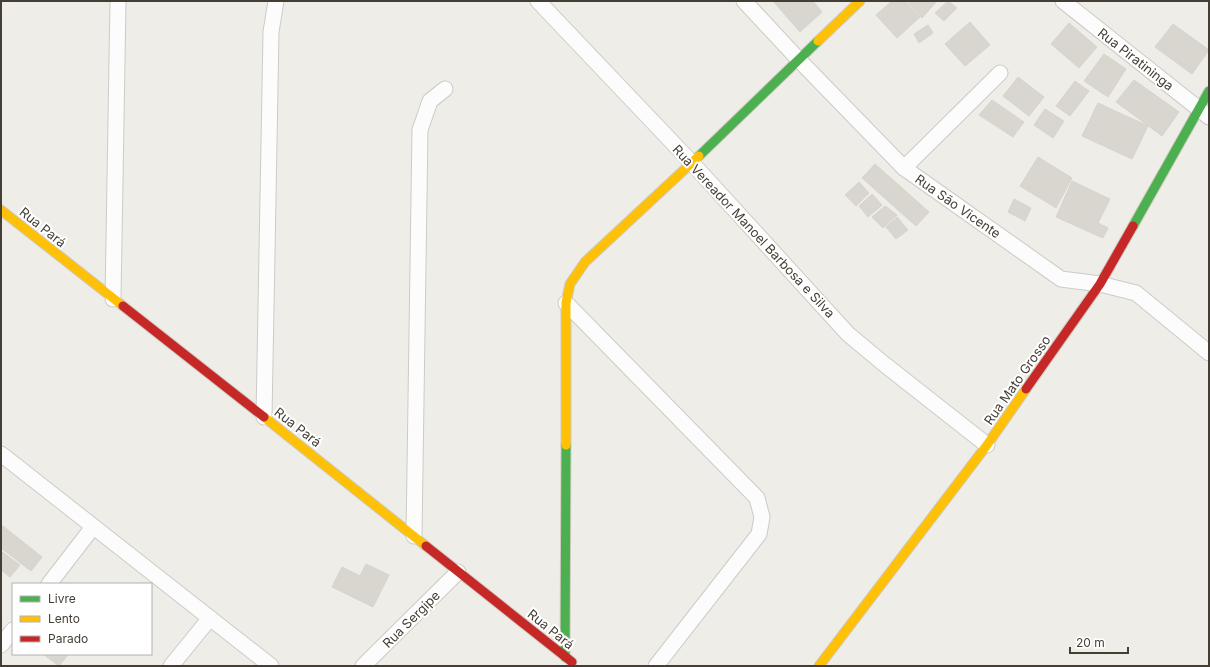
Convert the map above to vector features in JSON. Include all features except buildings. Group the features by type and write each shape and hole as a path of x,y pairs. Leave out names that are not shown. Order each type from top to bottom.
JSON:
{"street":[{"path":"113,299 118,1"},
{"path":"264,417 271,32 276,1"},
{"name":"Rua Vereador Manoel Barbosa e Silva","path":"538,1 692,162 848,334 987,445"},
{"name":"Rua São Vicente","path":"744,1 904,168 1062,279 1100,284 1136,293 1209,353"},
{"path":"565,657 566,303 570,284 585,262 860,1"},
{"name":"Rua Piratininga","path":"1063,1 1204,113"},
{"path":"904,168 1000,73"},
{"path":"414,536 420,130 430,101 445,89"},
{"name":"Rua Mato Grosso","path":"819,666 987,445 1100,284 1204,113 1209,91"},
{"name":"Rua Pará","path":"1,210 577,666"},
{"path":"566,303 757,498 762,517 759,534 656,666"},
{"path":"1,454 271,666"},
{"path":"49,583 93,527"},
{"name":"Rua Sergipe","path":"364,666 458,572"},
{"path":"171,666 210,618"},
{"path":"1,645 12,631"}],"traffic: fast":[{"path":"699,156 818,41"},
{"path":"1133,226 1209,91"},
{"path":"565,657 566,445"}],"traffic: slow":[{"path":"818,41 860,1"},
{"path":"566,445 566,303 570,284 585,262 699,156"},
{"path":"1,210 123,306"},
{"path":"819,666 987,445 1026,389"},
{"path":"264,417 426,546"}],"traffic: jam":[{"path":"1026,389 1100,284 1133,226"},
{"path":"123,306 264,417"},
{"path":"426,546 572,662"}]}
